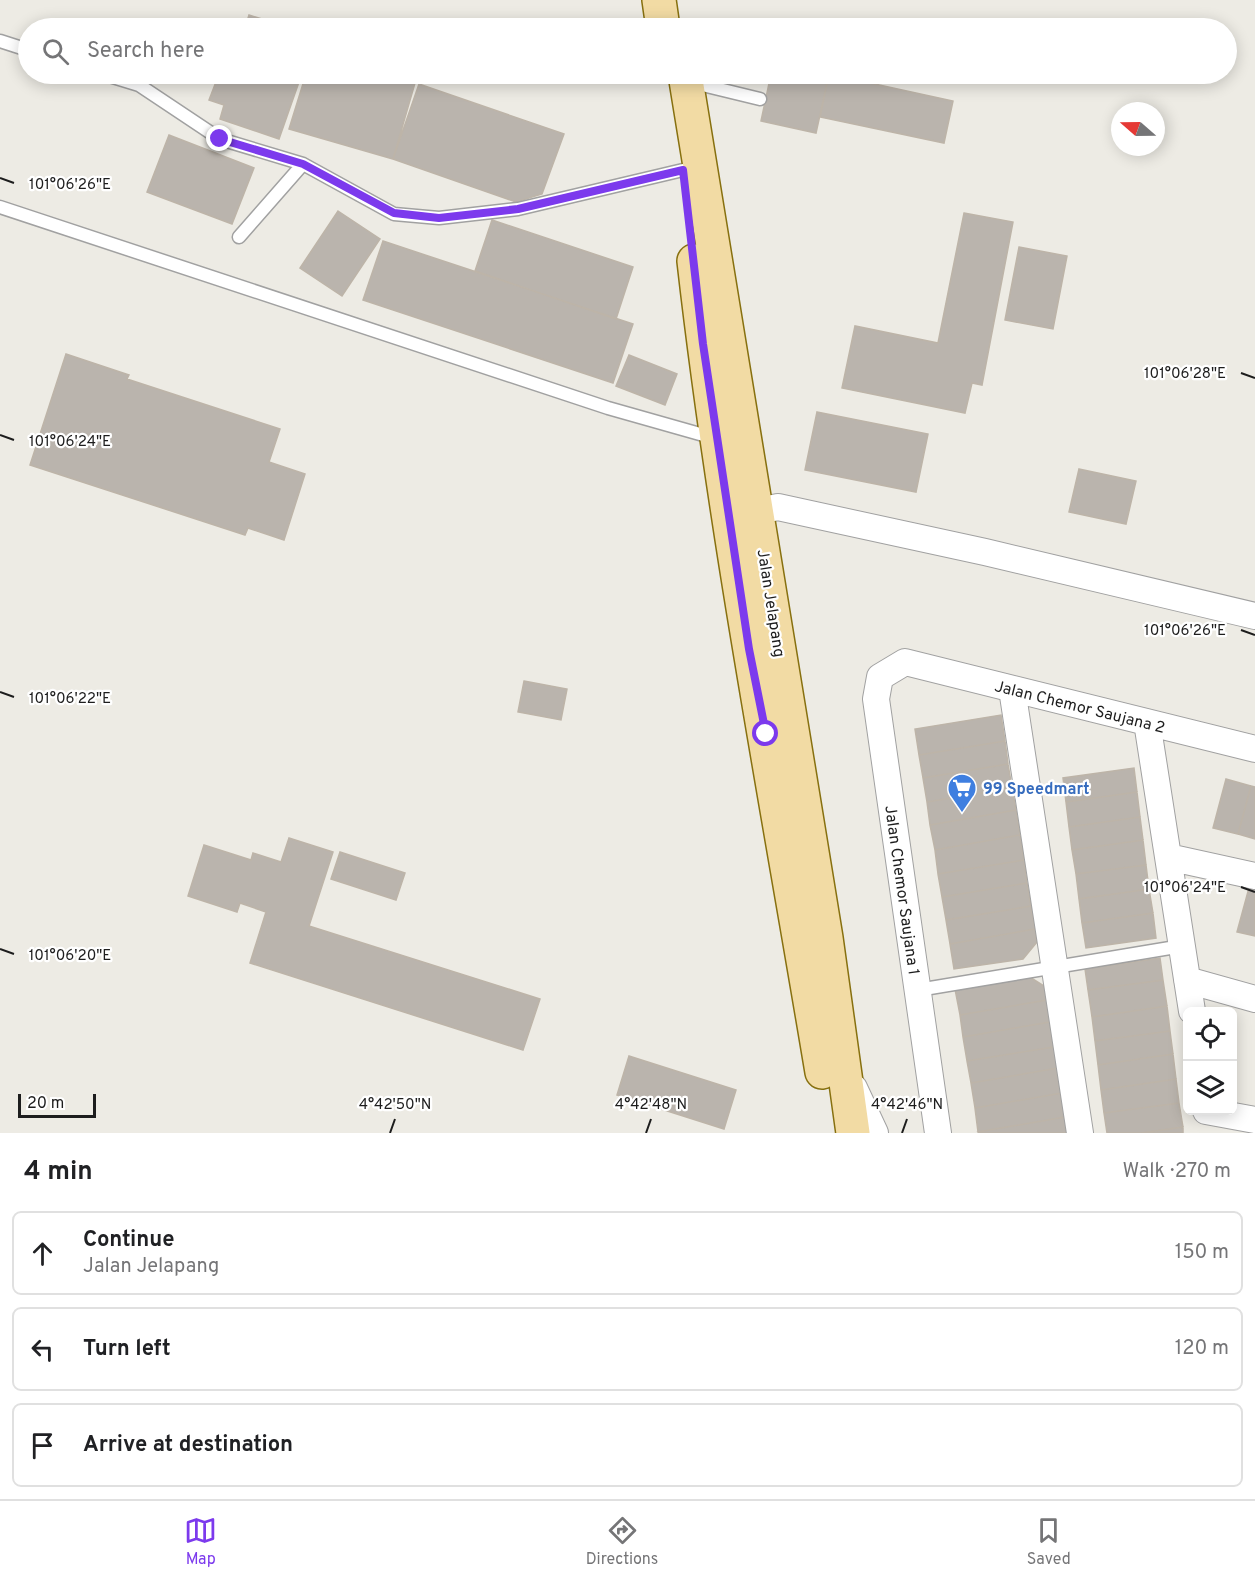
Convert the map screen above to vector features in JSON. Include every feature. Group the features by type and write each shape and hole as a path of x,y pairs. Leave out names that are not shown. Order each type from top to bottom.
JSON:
{"main road":[{"path":"658,0 661,18"},
{"path":"673,0 676,18"},
{"name":"Jalan Jelapang","path":"681,84 683,170 703,344 718,439 744,514 749,649 774,781 831,1133"},
{"name":"Jalan Jelapang","path":"682,84 744,514 826,938 853,1133"}],"street":[{"path":"744,514 778,507 985,552 1255,616"},
{"name":"Jalan Chemor Saujana 2","path":"905,662 1255,749"},
{"name":"Jalan Chemor Saujana 1","path":"905,662 880,677 876,699 938,1133"},
{"path":"1012,689 1080,1133"},
{"path":"1147,722 1191,1007"},
{"path":"1168,857 1255,876"},
{"path":"1187,980 1255,999"},
{"path":"843,1062 875,1133"},
{"path":"1207,1115 1209,1133"},
{"path":"1228,1115 1255,1120"}],"lane":[{"path":"0,41 18,47"},
{"path":"136,84 220,139 303,164 394,213 439,218 518,209 683,170"},
{"path":"708,84 760,99"},
{"path":"239,237 303,164"},
{"path":"0,207 608,408 718,439"},
{"path":"918,990 1182,946"}],"building":[{"path":"215,84 298,84 279,139 220,119 224,105 209,100"},
{"path":"303,84 415,84 393,159 289,129"},
{"path":"419,84 564,134 542,194 516,202 393,159"},
{"path":"769,84 827,84 816,133 761,121"},
{"path":"827,84 875,84 953,101 944,143 820,117"},
{"path":"169,135 254,168 232,224 147,192"},
{"path":"338,211 380,239 342,296 300,268"},
{"path":"964,213 1013,222 982,385 972,383 965,413 842,388 855,326 938,343"},
{"path":"492,220 633,267 616,319 475,271"},
{"path":"383,241 633,324 613,383 363,300"},
{"path":"1019,247 1067,256 1053,329 1005,320"},
{"path":"66,354 129,375 127,379 280,429 269,462 305,474 284,540 248,528 245,535 30,465"},
{"path":"629,355 677,374 665,405 616,386"},
{"path":"817,412 928,434 916,492 805,470"},
{"path":"1079,469 1136,481 1126,524 1069,512"},
{"path":"524,681 567,689 561,720 518,712"},
{"path":"1001,715 1005,741 919,755 915,729"},
{"path":"1005,741 1008,764 923,778 919,755"},
{"path":"1008,764 1012,788 927,802 923,778"},
{"path":"1134,768 1137,792 1066,802 1063,778"},
{"path":"1226,779 1251,786 1238,834 1213,828"},
{"path":"1251,786 1255,787 1255,839 1238,834"},
{"path":"1012,788 1016,810 930,825 927,802"},
{"path":"1137,792 1140,817 1069,827 1066,802"},
{"path":"1016,810 1020,835 935,850 930,825"},
{"path":"1140,817 1143,840 1072,850 1069,827"},
{"path":"1020,835 1024,860 938,874 935,850"},
{"path":"289,838 333,852 309,926 540,999 523,1050 250,963 266,912 240,903 237,912 188,896 204,845 251,860 253,853 281,862"},
{"path":"1143,840 1146,865 1076,874 1072,850"},
{"path":"340,852 405,873 396,900 331,879"},
{"path":"1024,860 1027,883 942,897 938,874"},
{"path":"1146,865 1149,889 1079,899 1076,874"},
{"path":"1027,883 1031,906 946,920 942,897"},
{"path":"1250,884 1255,885 1255,936 1237,932"},
{"path":"1149,889 1153,913 1082,923 1079,899"},
{"path":"1031,906 1035,929 950,944 946,920"},
{"path":"1153,913 1156,938 1086,948 1082,923"},
{"path":"1035,929 1037,942 1023,959 954,969 950,944"},
{"path":"1160,958 1163,980 1088,990 1085,969"},
{"path":"1028,976 1044,986 1047,1000 960,1015 955,989"},
{"path":"1163,980 1167,1006 1092,1017 1088,990"},
{"path":"1047,1000 1050,1022 963,1037 960,1015"},
{"path":"1167,1006 1170,1031 1095,1041 1092,1017"},
{"path":"1050,1022 1054,1047 967,1061 963,1037"},
{"path":"1170,1031 1173,1054 1098,1065 1095,1041"},
{"path":"1054,1047 1058,1068 971,1083 967,1061"},
{"path":"1173,1054 1176,1079 1101,1090 1098,1065"},
{"path":"629,1056 736,1090 724,1129 617,1095"},
{"path":"1058,1068 1062,1093 975,1108 971,1083"},
{"path":"1176,1079 1179,1103 1104,1113 1101,1090"},
{"path":"1062,1093 1065,1117 978,1132 975,1108"},
{"path":"1179,1103 1183,1127 1141,1133 1107,1133 1104,1113"},
{"path":"1065,1117 1068,1133 978,1132"},
{"path":"1183,1127 1183,1133 1141,1133"}],"place":[{"name":"99 Speedmart","path":"962,814"}],"route":[{"path":"220,139 303,164 394,213 439,218 518,209 683,170 703,344 749,649 766,734"}]}
